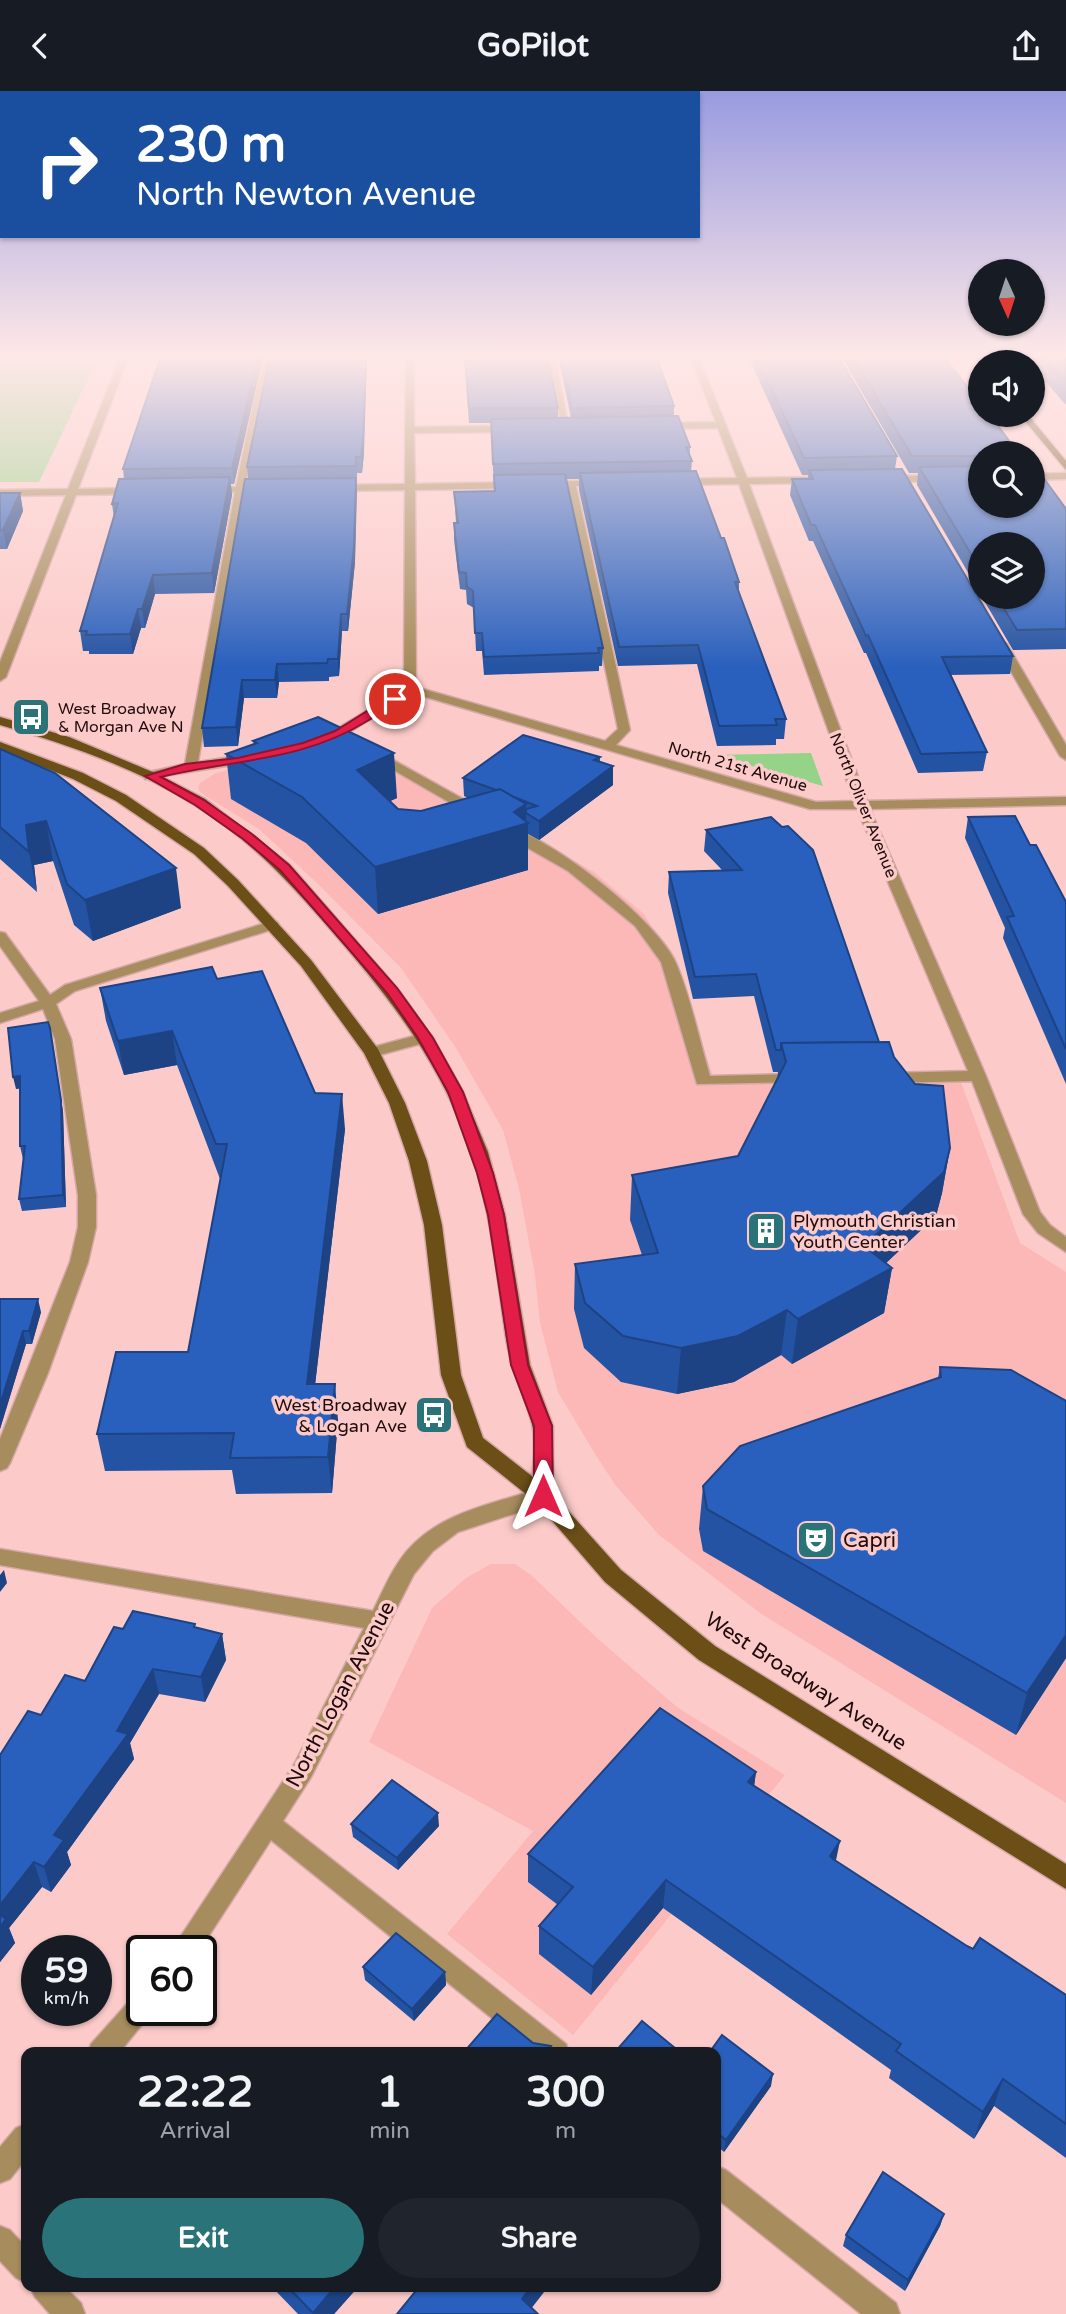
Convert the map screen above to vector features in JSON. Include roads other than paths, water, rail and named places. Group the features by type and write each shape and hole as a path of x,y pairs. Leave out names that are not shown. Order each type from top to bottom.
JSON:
{"main road":[{"path":"0,721 65,740 150,776 200,802 248,837 285,868 392,991 425,1038 455,1092 475,1140 496,1215 520,1365 543,1426 543,1496"},
{"name":"West Broadway Avenue","path":"0,746 78,776 121,798 199,851 272,925 338,1004 372,1052 397,1103 418,1161 433,1225 451,1375 474,1442 543,1496 613,1576 707,1653 1066,1878"}],"street":[{"path":"0,677 85,460"},
{"path":"191,767 246,460"},
{"path":"318,741 339,733 410,689 410,460"},
{"name":"North Oliver Avenue","path":"735,460 862,806 978,1076 1032,1214 1062,1244"},
{"path":"1045,477 1066,476"},
{"path":"877,479 968,478"},
{"path":"665,482 823,480"},
{"path":"319,488 611,483"},
{"path":"571,484 624,730 607,746"},
{"path":"201,490 279,489"},
{"path":"0,493 150,491"},
{"path":"991,628 1066,756"},
{"name":"North 21st Avenue","path":"410,689 815,806 1066,801"},
{"path":"339,733 573,868 640,923 668,962 703,1081 813,1079"},
{"path":"150,776 262,756"},
{"path":"0,1018 48,1003 70,988 272,925"},
{"path":"0,936 48,1003 63,1039 87,1195 87,1227 79,1262 43,1361 0,1463"},
{"path":"372,1052 425,1038"},
{"path":"868,1078 978,1076"},
{"name":"North Logan Avenue","path":"194,1935 303,1770 406,1567 425,1545 451,1526 543,1496"},
{"path":"0,1557 379,1622"},
{"path":"268,1823 548,2047"},
{"path":"106,2047 126,2024"},
{"path":"0,2168 21,2144"},
{"path":"721,2184 884,2314"},
{"path":"0,2240 21,2263"},
{"path":"50,2292 70,2314"}],"place":[{"name":"West Broadway & Morgan Ave N","path":"31,717"},
{"name":"Plymouth Christian Youth Center","path":"766,1231"},
{"name":"West Broadway & Logan Ave","path":"434,1415"},
{"name":"Capri","path":"816,1540"}]}
